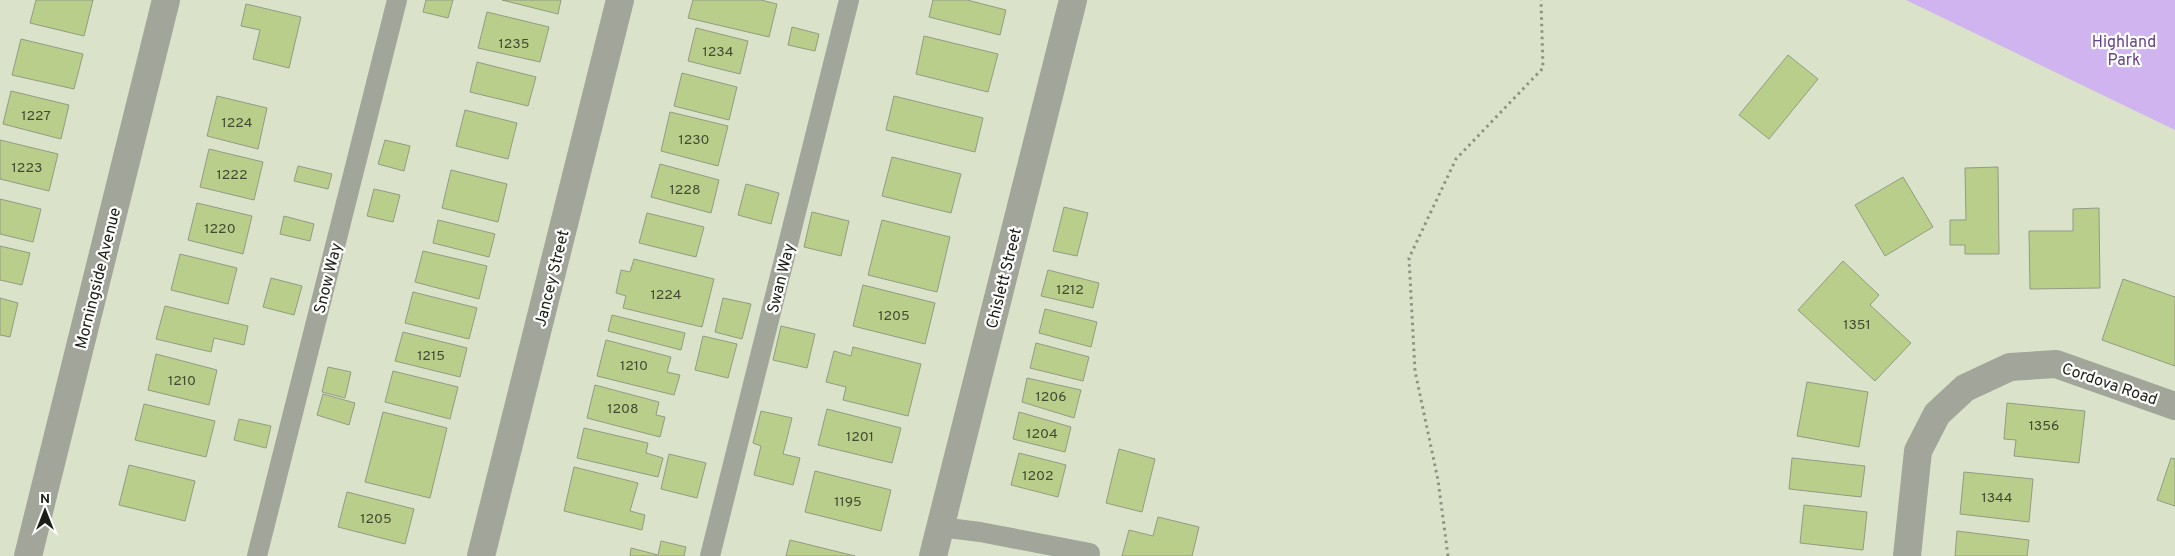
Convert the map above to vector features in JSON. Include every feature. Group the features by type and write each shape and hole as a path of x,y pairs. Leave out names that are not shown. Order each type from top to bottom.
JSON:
{"street":[{"name":"Morningside Avenue","path":"28,556 166,0"},
{"name":"Jancey Street","path":"481,556 620,0"},
{"name":"Chislett Street","path":"932,556 1073,0"},
{"name":"Cordova Road","path":"1907,556 1918,451 1937,414 1966,388 2010,367 2056,364 2175,406"}],"lane":[{"name":"Snow Way","path":"257,556 397,0"},
{"name":"Swan Way","path":"710,556 849,0"},
{"path":"940,527 980,532 1090,553"}],"path":[{"path":"1448,556 1438,480 1415,371 1409,258 1456,159 1542,68 1540,0"}],"green space":[{"name":"Highland Park","path":"1906,0 2175,0 2175,130"}],"building":[{"path":"36,0 93,0 84,36 30,23"},
{"path":"426,0 453,0 448,18 423,12"},
{"path":"502,0 561,0 558,14"},
{"path":"693,0 761,0 777,4 769,37 688,18"},
{"path":"933,0 967,0 1006,10 1000,35 929,17"},
{"path":"246,4 301,17 289,68 253,59 260,30 241,26"},
{"path":"487,12 549,27 540,62 478,48"},
{"path":"792,27 819,34 815,51 788,45"},
{"path":"696,28 748,41 740,74 688,61"},
{"path":"924,36 998,54 988,92 916,74"},
{"path":"21,39 83,54 74,89 12,75"},
{"path":"1788,55 1818,79 1769,139 1739,115"},
{"path":"477,62 536,77 528,106 470,92"},
{"path":"682,73 737,87 729,120 674,106"},
{"path":"11,91 69,105 61,139 3,124"},
{"path":"217,96 267,108 258,149 207,136"},
{"path":"894,96 983,118 975,152 886,130"},
{"path":"465,110 517,123 508,159 456,146"},
{"path":"670,112 728,126 718,166 661,151"},
{"path":"0,140 58,154 49,191 0,179"},
{"path":"385,140 410,146 404,171 378,164"},
{"path":"209,149 263,162 254,200 200,187"},
{"path":"892,157 961,174 951,213 882,196"},
{"path":"660,164 719,180 711,213 651,197"},
{"path":"298,166 332,174 328,189 294,181"},
{"path":"1998,167 1999,254 1965,254 1965,245 1950,245 1950,220 1966,220 1965,168"},
{"path":"451,170 507,184 498,222 442,208"},
{"path":"1903,177 1933,227 1885,256 1855,205"},
{"path":"746,184 779,193 771,224 738,215"},
{"path":"374,189 400,195 393,222 367,216"},
{"path":"0,199 41,209 33,242 0,234"},
{"path":"197,203 252,216 243,254 188,240"},
{"path":"1064,207 1088,213 1077,256 1053,251"},
{"path":"2099,208 2100,288 2030,289 2029,231 2073,231 2073,209"},
{"path":"812,212 849,221 841,256 804,247"},
{"path":"647,213 704,227 696,257 639,243"},
{"path":"284,216 314,224 310,241 280,234"},
{"path":"438,220 495,234 489,257 433,243"},
{"path":"882,220 950,237 937,292 868,275"},
{"path":"0,246 30,253 22,285 0,280"},
{"path":"423,251 487,266 479,299 415,282"},
{"path":"180,254 237,268 228,304 171,290"},
{"path":"634,259 714,279 702,327 623,308 626,296 616,293 621,270 630,272"},
{"path":"1843,261 1879,295 1870,305 1911,343 1875,381 1798,310"},
{"path":"1048,270 1099,283 1093,308 1041,296"},
{"path":"271,278 302,286 294,315 263,307"},
{"path":"2123,279 2175,297 2175,366 2102,340"},
{"path":"863,285 935,303 925,344 853,326"},
{"path":"413,292 477,308 469,339 405,323"},
{"path":"0,298 18,303 10,337 0,335"},
{"path":"723,298 751,304 742,339 715,332"},
{"path":"165,306 248,326 244,345 214,338 211,352 156,339"},
{"path":"1045,309 1097,322 1091,347 1039,333"},
{"path":"612,315 685,333 681,350 608,331"},
{"path":"781,326 815,334 807,368 773,360"},
{"path":"403,332 467,348 460,377 395,361"},
{"path":"703,336 737,344 728,378 695,370"},
{"path":"606,340 671,357 667,372 680,375 674,395 597,376"},
{"path":"1036,343 1089,357 1083,381 1030,368"},
{"path":"853,347 921,364 908,416 843,400 846,387 826,382 834,351 851,356"},
{"path":"156,354 217,370 209,405 148,390"},
{"path":"328,367 351,372 345,398 322,392"},
{"path":"393,371 458,387 450,419 385,402"},
{"path":"1027,378 1081,390 1074,418 1022,402"},
{"path":"1807,382 1868,392 1859,447 1797,436"},
{"path":"595,385 659,402 656,415 665,417 660,437 587,418"},
{"path":"323,394 355,403 349,425 317,415"},
{"path":"2007,403 2085,411 2079,463 2014,456 2016,440 2004,439"},
{"path":"144,404 215,421 206,457 135,440"},
{"path":"827,409 901,428 892,463 818,445"},
{"path":"761,411 792,418 783,454 800,458 793,485 754,475 761,446 753,443"},
{"path":"383,412 447,428 430,498 365,482"},
{"path":"1019,412 1071,427 1065,452 1013,439"},
{"path":"239,419 271,426 266,448 234,440"},
{"path":"584,428 648,443 646,453 663,458 658,477 577,458"},
{"path":"1119,449 1155,459 1142,512 1106,503"},
{"path":"1019,453 1066,465 1058,497 1011,485"},
{"path":"669,454 706,463 697,498 661,489"},
{"path":"1792,458 1865,466 1861,497 1789,489"},
{"path":"2171,458 2175,459 2175,506 2157,500"},
{"path":"129,465 195,481 185,521 119,505"},
{"path":"574,467 638,483 630,511 645,515 642,530 564,511"},
{"path":"815,471 891,490 881,531 805,512"},
{"path":"1964,472 2033,479 2029,522 1960,514"},
{"path":"347,492 414,509 405,544 338,527"},
{"path":"1804,505 1867,512 1863,550 1800,543"},
{"path":"1158,517 1199,527 1192,556 1122,556 1129,530 1153,536"},
{"path":"1957,531 2029,540 2027,556 1955,556"},
{"path":"790,540 855,556 786,556"},
{"path":"661,541 686,547 684,556 630,556 631,548 658,555"}]}
